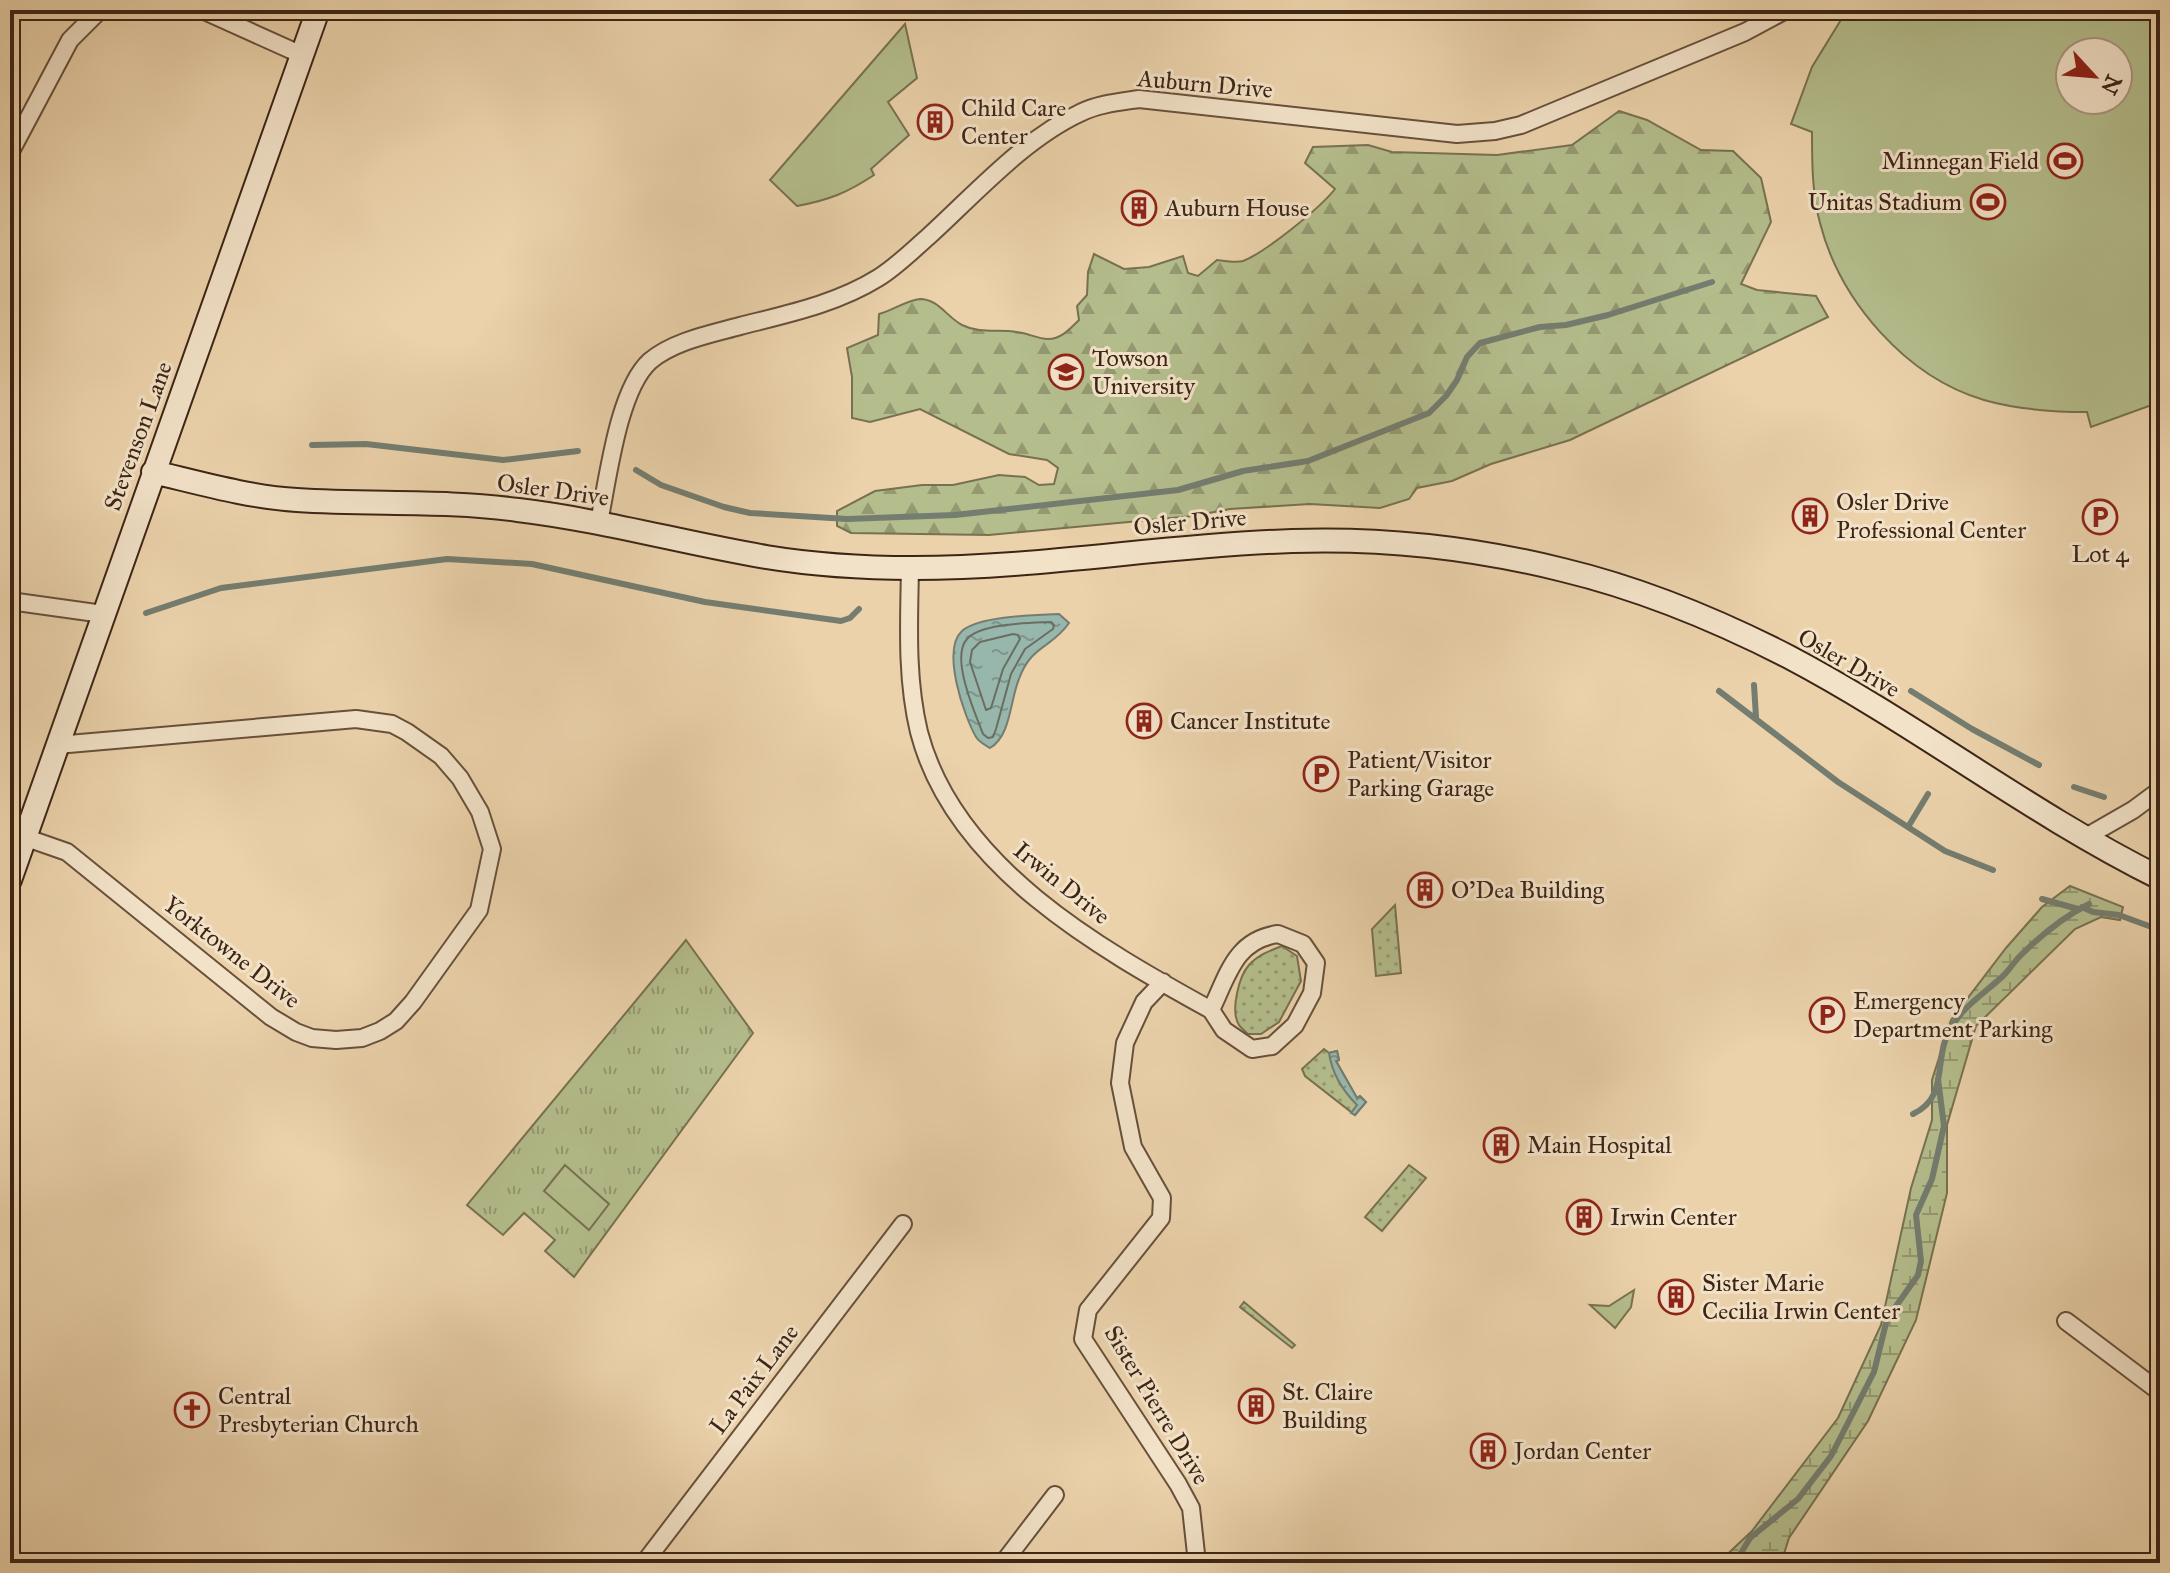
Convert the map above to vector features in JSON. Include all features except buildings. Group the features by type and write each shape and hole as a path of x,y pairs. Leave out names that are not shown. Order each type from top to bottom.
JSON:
{"street":[{"path":"10,153 70,40 100,10"},
{"path":"202,10 302,55"},
{"name":"Stevenson Lane","path":"10,880 318,10"},
{"name":"Auburn Drive","path":"599,522 625,404 649,362 702,336 794,312 864,286 882,276 1023,150 1082,112 1139,99 1457,134 1495,131 1521,125 1745,32 1786,10"},
{"name":"Osler Drive","path":"153,472 264,497 471,505 599,522 771,558 837,565 966,568 1237,544 1306,541 1365,541 1424,546 1528,562 1642,594 1742,634 1791,658 2086,837 2160,878"},
{"name":"Irwin Drive","path":"910,568 909,655 916,716 926,754 948,798 992,856 1032,895 1099,945 1211,1010"},
{"path":"10,601 103,614"},
{"name":"Yorktowne Drive","path":"24,837 67,852 271,1017 312,1038 362,1038 396,1021 479,910 492,849 480,812 460,778 441,756 422,740 392,724 356,719 57,745"},
{"path":"2086,837 2133,810 2160,790"},
{"path":"1278,934 1303,944 1316,963 1312,993 1295,1025 1272,1046 1252,1049 1224,1030 1211,1010 1240,950 1262,936 1278,934"},
{"name":"Sister Pierre Drive","path":"1163,982 1144,1002 1125,1043 1120,1083 1133,1147 1155,1182 1163,1210 1161,1218 1088,1310 1083,1339 1191,1508 1197,1563"},
{"name":"La Paix Lane","path":"644,1563 903,1224"},
{"path":"2066,1321 2160,1392"},
{"path":"1003,1563 1055,1495"}],"green space":[{"name":"Unitas Stadium","path":"1847,10 2160,10 2160,402 2091,427 2087,412 2048,411 1984,400 1928,374 1880,332 1843,280 1817,212 1812,132 1791,124 1812,67"},
{"path":"905,24 917,78 888,102 909,135 871,169 874,175 837,195 797,206 770,180"},
{"path":"1619,111 1647,120 1701,150 1733,151 1761,178 1771,222 1741,284 1757,290 1816,296 1828,317 1570,440 1491,464 1452,481 1417,488 1409,499 1380,508 1310,504 1230,509 1193,516 989,535 851,533 837,526 837,511 875,491 953,485 999,475 1025,477 1039,485 1054,484 1058,468 1047,460 1009,454 920,409 870,422 852,418 852,377 847,348 878,335 879,314 920,299 937,305 969,328 1053,339 1079,320 1077,306 1087,295 1088,272 1094,254 1124,269 1149,267 1183,256 1188,273 1198,276 1217,260 1243,261 1278,239 1335,189 1305,163 1313,147 1368,145 1392,152 1497,155 1572,145"},
{"path":"2070,886 2123,907 2120,920 2101,917 2075,929 1976,1026 1947,1125 1947,1193 1916,1320 1868,1421 1789,1538 1783,1557 1787,1563 1718,1563 1752,1531 1838,1418 1881,1325 1911,1188 1932,1120 1932,1080 1951,1020 2042,907"},
{"path":"1395,905 1401,973 1376,976 1372,929"},
{"path":"686,940 753,1033 574,1277 545,1251 555,1240 524,1213 503,1235 467,1205"},
{"path":"1282,946 1297,956 1301,981 1279,1022 1261,1034 1248,1034 1239,1025 1235,1011 1242,977 1256,959"},
{"path":"1324,1049 1329,1053 1337,1051 1339,1060 1336,1061 1357,1098 1360,1096 1366,1102 1355,1115 1305,1076 1302,1069"},
{"path":"565,1165 609,1204 589,1230 544,1191"},
{"path":"1409,1165 1426,1178 1382,1231 1365,1217"},
{"path":"1634,1290 1631,1307 1615,1328 1590,1305 1609,1306"},
{"path":"1244,1302 1295,1345 1292,1348 1240,1307"}],"water":[{"path":"1059,614 1069,623 1056,638 1029,659 1016,688 1006,726 990,748 976,737 961,699 954,667 956,640 962,631 981,622"},
{"path":"1337,1051 1339,1060 1336,1061 1357,1098 1360,1096 1366,1102 1355,1115 1351,1113 1357,1105 1339,1081 1330,1060 1329,1053"}],"waterway":[{"path":"636,470 661,485 724,507 750,513 847,519 955,515 1178,490 1243,471 1308,461 1429,413 1446,396 1467,357 1480,343 1540,327 1566,325 1608,315 1712,282"},
{"path":"312,445 366,444 503,460 578,451"},
{"path":"146,613 221,588 447,559 532,564 705,602 841,621 850,618 859,609"},
{"path":"1754,685 1756,717"},
{"path":"1719,691 1838,782 1945,851 1993,870"},
{"path":"1911,691 2039,765"},
{"path":"2074,787 2104,797"},
{"path":"1908,827 1928,794"},
{"path":"2042,899 2078,909"},
{"path":"1913,1114 1932,1098 1944,1044 1959,1016 2044,934 2089,904"},
{"path":"2082,907 2093,912 2119,915 2157,929"},
{"path":"1735,1563 1750,1538 1798,1499 1831,1456 1874,1372 1887,1319 1918,1275 1921,1261 1916,1215 1932,1179 1944,1126 1938,1079"}],"place":[{"name":"Child Care Center","path":"935,122"},
{"name":"Minnegan Field","path":"2065,161"},
{"name":"Unitas Stadium","path":"1988,202"},
{"name":"Auburn House","path":"1139,208"},
{"name":"Towson University","path":"1066,372"},
{"name":"Osler Drive Professional Center","path":"1810,516"},
{"name":"Lot 4","path":"2100,517"},
{"name":"Cancer Institute","path":"1144,721"},
{"name":"Patient/Visitor Parking Garage","path":"1321,774"},
{"name":"O'Dea Building","path":"1425,890"},
{"name":"Emergency Department Parking","path":"1827,1015"},
{"name":"Main Hospital","path":"1501,1145"},
{"name":"Irwin Center","path":"1584,1217"},
{"name":"Sister Marie Cecilia Irwin Center","path":"1676,1297"},
{"name":"St. Claire Building","path":"1256,1406"},
{"name":"Central Presbyterian Church","path":"192,1410"},
{"name":"Jordan Center","path":"1488,1451"}]}
